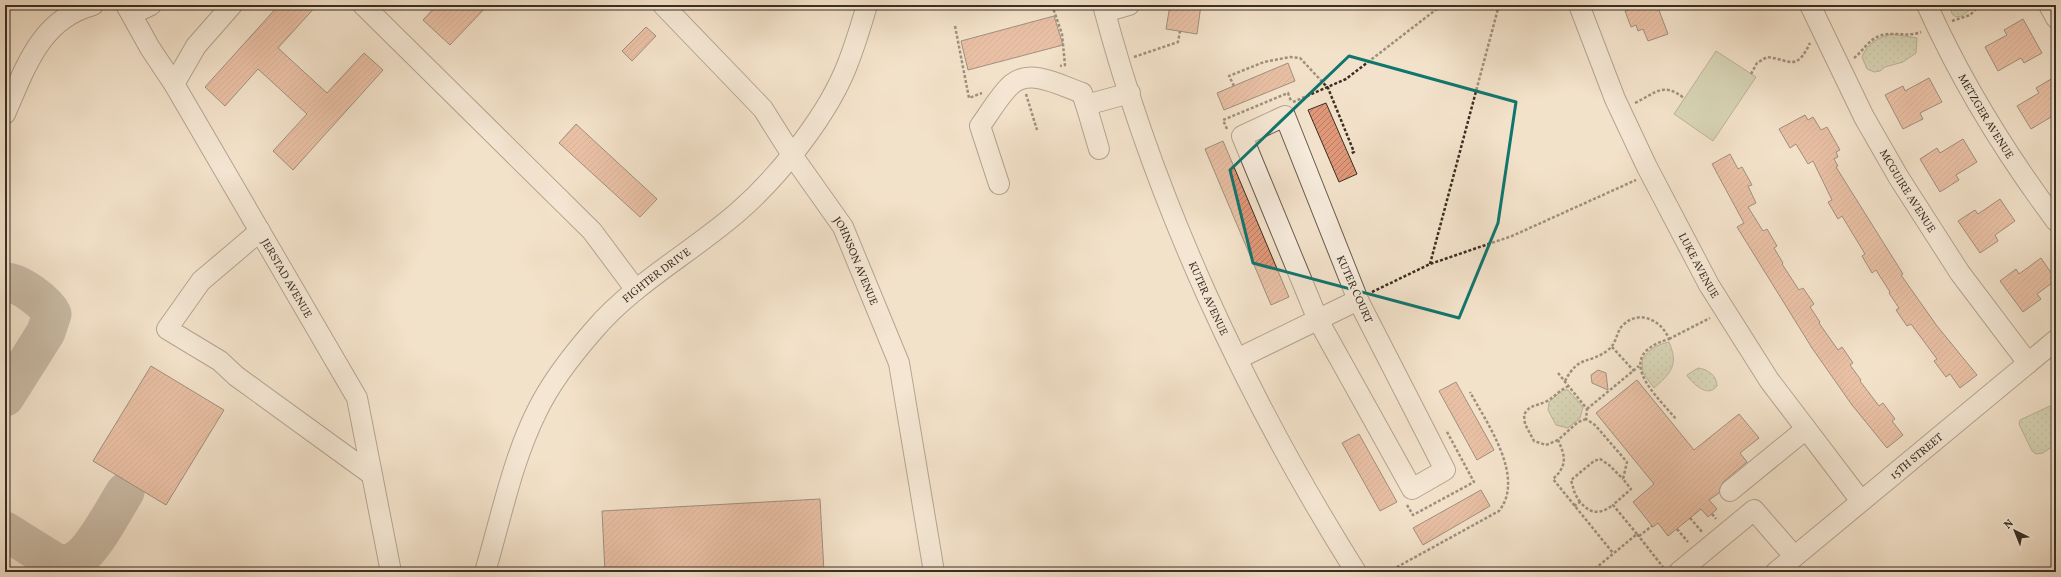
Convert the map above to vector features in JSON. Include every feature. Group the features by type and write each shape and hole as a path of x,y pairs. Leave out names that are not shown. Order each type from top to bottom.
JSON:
{"street":[{"path":"5,114 35,49 54,26 78,9 93,5"},
{"path":"129,10 152,5"},
{"path":"174,84 196,46 232,5"},
{"path":"363,5 592,231 636,290"},
{"name":"JOHNSON AVENUE","path":"663,5 763,109 792,155 843,227 899,363 934,572"},
{"name":"FIGHTER DRIVE","path":"486,572 520,448 537,410 562,370 594,329 636,290 738,212 770,180 792,155 816,123 842,76 867,5"},
{"path":"1104,8 1129,5"},
{"name":"LUKE AVENUE","path":"1579,5 1620,110 1640,179 1769,380 1861,501"},
{"name":"MCGUIRE AVENUE","path":"1810,5 1864,117 1899,178 1960,273 2028,363"},
{"name":"METZGER AVENUE","path":"1927,5 1936,26 1973,96 2034,191 2056,221"},
{"path":"2049,5 2056,18"},
{"name":"KUTER AVENUE","path":"1104,8 1130,93 1166,195 1204,287 1237,358 1310,497 1356,572"},
{"name":"JERSTAD AVENUE","path":"129,10 150,48 174,84 357,398 391,572"},
{"path":"999,184 980,126 1011,84 1022,78 1036,78 1082,93 1099,149"},
{"path":"1086,104 1130,93"},
{"name":"KUTER COURT","path":"1285,116 1358,300 1445,470 1412,488 1318,320 1242,136 1285,116"},
{"path":"260,231 201,281 167,329 220,361 236,376 372,474"},
{"path":"1237,358 1358,300"},
{"name":"15TH STREET","path":"1776,572 2056,340"},
{"path":"1730,491 1806,429"},
{"path":"1672,571 1754,510 1794,556"}],"path":[{"path":"1291,103 1346,79 1442,5"},
{"path":"1430,264 1499,5"},
{"path":"1839,65 1856,57 1866,45 1877,37 1888,33 1915,35 1936,26 1970,15 1979,6 2011,5"},
{"path":"1751,74 1757,63 1767,57 1786,62 1798,60 1804,56 1819,25"},
{"path":"955,26 969,98 989,91"},
{"path":"1131,58 1178,42 1180,32"},
{"path":"1234,86 1229,76 1264,62 1295,56 1304,62 1328,88 1354,152 1350,154"},
{"path":"1620,110 1662,89 1674,91 1684,98"},
{"path":"1358,300 1430,264 1512,236 1640,179"},
{"path":"1709,312 1715,322"},
{"path":"1565,381 1577,364 1598,357 1612,347 1622,326 1635,318 1640,316 1651,319 1663,329 1669,339"},
{"path":"1676,419 1645,380 1639,366 1640,360 1649,348 1712,317"},
{"path":"1612,347 1634,371"},
{"path":"1587,409 1639,366"},
{"path":"1558,373 1587,409 1586,419"},
{"path":"1569,386 1557,392 1545,402 1530,407 1524,415 1526,428 1534,441 1546,445 1558,440 1578,422 1586,419"},
{"path":"1388,572 1499,510 1504,505 1508,486 1508,474 1504,460 1500,447 1470,392"},
{"path":"1586,419 1596,425 1627,462 1623,479"},
{"path":"1558,440 1562,449 1564,464 1562,471 1553,480 1613,553"},
{"path":"1600,459 1623,479 1631,489 1601,513 1590,511 1580,502 1574,494 1571,480 1594,461 1600,459"},
{"path":"1405,502 1412,515"},
{"path":"1574,506 1580,502"},
{"path":"1612,505 1672,571"},
{"path":"1690,518 1705,536"},
{"path":"1591,572 1613,553 1652,526"},
{"path":"1677,529 1693,547"}],"highlighted area":[{"path":"1349,56 1516,102 1498,223 1459,318 1253,263 1230,170"}],"green space":[{"path":"1950,5 1976,5 1962,16 1956,17 1952,14"},
{"path":"1892,34 1917,38 1916,53 1903,62 1885,67 1880,71 1874,72 1867,69 1862,57 1864,52 1874,41"},
{"path":"1716,51 1756,77 1713,141 1674,114"},
{"path":"1669,342 1673,357 1672,368 1665,378 1654,388 1643,373 1642,360 1653,348"},
{"path":"1698,368 1708,371 1714,376 1717,386 1710,391 1706,391 1694,383 1687,375"},
{"path":"1563,390 1568,390 1583,407 1580,418 1568,428 1556,425 1548,410 1549,402"},
{"path":"2050,406 2056,408 2056,444 2043,453 2036,454 2032,451 2019,424 2020,420"}],"building":[{"path":"279,5 317,5 278,48 327,93 364,53 383,70 293,170 273,151 307,114 258,69 225,106 205,87"},
{"path":"437,5 488,5 450,45 423,20"},
{"path":"1170,5 1201,5 1197,34 1166,29"},
{"path":"1642,5 1657,5 1668,34 1648,41 1643,29 1638,31 1636,25 1631,27 1625,11"},
{"path":"1054,16 1063,45 968,70 961,41"},
{"path":"2023,19 2042,53 2024,63 2021,58 1998,71 1985,47 2007,35 2004,30"},
{"path":"646,27 656,36 632,61 622,51"},
{"path":"1288,63 1295,81 1224,110 1217,93"},
{"path":"2056,76 2056,114 2031,129 2017,106 2039,93 2036,88"},
{"path":"1929,78 1942,102 1920,113 1923,119 1903,129 1885,95 1903,86 1905,91"},
{"path":"1326,103 1357,174 1339,182 1308,110"},
{"path":"1805,115 1808,120 1813,117 1821,130 1827,127 1840,150 1836,152 1838,157 1834,159 1838,166 1836,167 1903,274 1901,275 1937,326 1977,375 1960,388 1950,374 1946,377 1934,361 1937,359 1911,324 1907,326 1896,310 1899,308 1876,270 1872,273 1862,256 1865,254 1842,216 1838,219 1828,202 1832,200 1813,161 1808,164 1796,144 1790,148 1779,129"},
{"path":"576,124 657,199 640,217 559,143"},
{"path":"1963,139 1977,162 1956,175 1959,180 1940,192 1920,159 1937,148 1940,153"},
{"path":"1223,141 1289,297 1271,305 1205,149"},
{"path":"1730,154 1738,169 1742,167 1752,185 1748,186 1756,203 1748,207 1763,231 1767,229 1777,246 1774,248 1783,263 1782,264 1799,290 1803,288 1814,304 1810,307 1820,322 1819,323 1838,350 1842,347 1853,363 1850,365 1861,380 1860,381 1879,406 1883,403 1895,419 1892,421 1903,435 1887,448 1852,405 1812,348 1737,227 1744,223 1712,164"},
{"path":"2000,199 2015,221 1995,235 1998,241 1980,253 1958,221 1975,210 1978,214"},
{"path":"2041,258 2056,280 2037,294 2041,299 2023,312 2000,281 2016,269 2019,274"},
{"path":"151,366 224,410 166,505 93,461"},
{"path":"1598,370 1606,373 1608,390 1592,383 1591,375"},
{"path":"1637,380 1694,450 1739,414 1759,438 1740,453 1747,462 1723,482 1719,493 1709,500 1717,509 1708,517 1701,509 1668,536 1658,523 1653,527 1633,502 1654,484 1596,413"},
{"path":"1456,382 1494,450 1477,460 1439,391"},
{"path":"1359,434 1397,502 1380,511 1342,443"},
{"path":"1481,490 1490,506 1423,545 1413,528"},
{"path":"820,499 824,572 605,572 602,511"}],"taxiway":[{"path":"5,282 17,285 32,294 44,304 52,314 46,332 5,397"},
{"path":"5,531 53,561 63,564 70,563 85,553 104,527 125,492"}]}
